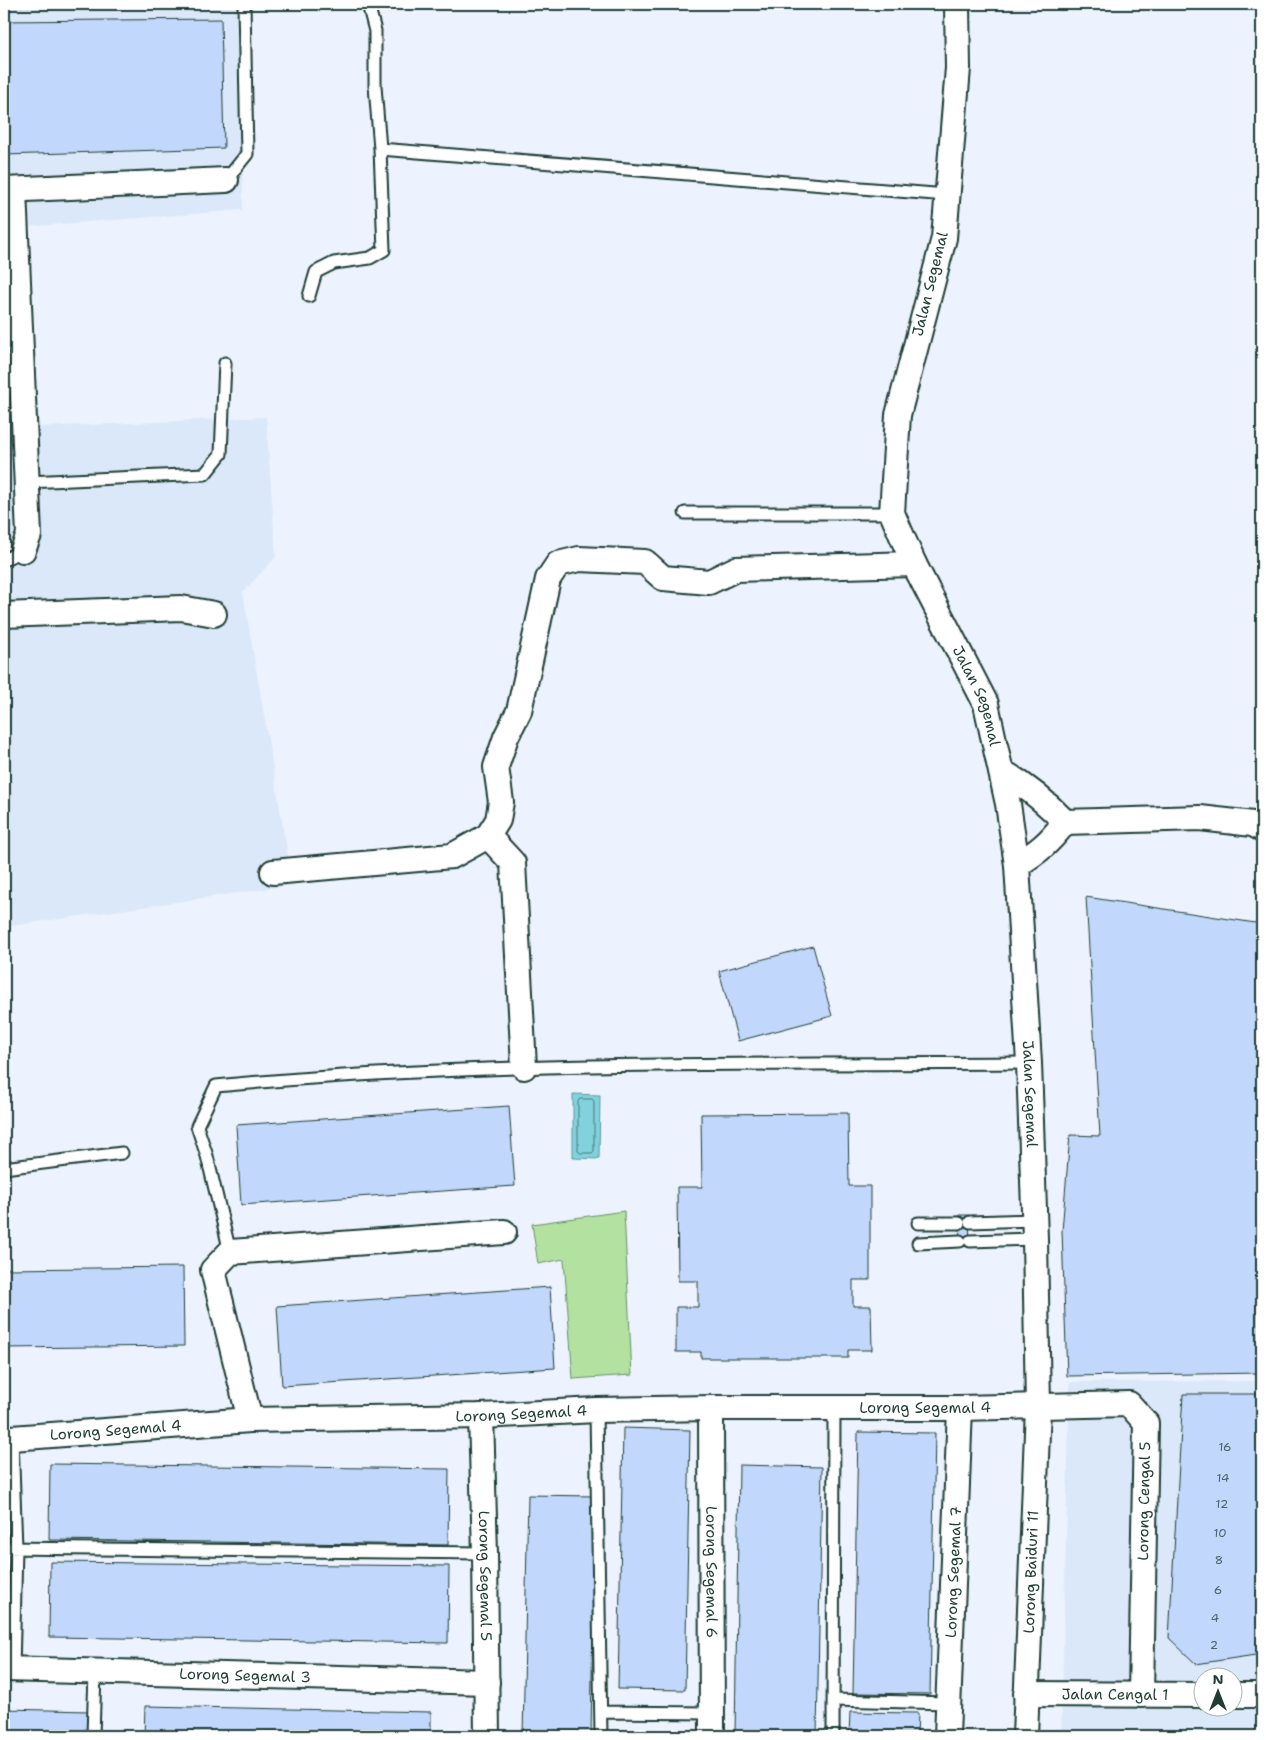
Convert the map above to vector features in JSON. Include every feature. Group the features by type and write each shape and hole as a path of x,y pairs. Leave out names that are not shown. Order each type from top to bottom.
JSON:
{"street":[{"name":"Jalan Segemal","path":"956,4 958,68 944,238 898,415 892,513 914,564 986,704 1008,804 1017,865 1029,1063 1035,1229 1038,1407"},
{"path":"13,555 29,534 9,190 226,180"},
{"path":"273,872 452,856 488,836 498,820 501,802 496,767 506,737 519,711 548,579 558,564 579,558 645,562 663,578 708,582 736,569 914,564"},
{"path":"4,615 181,608 214,614"},
{"path":"1001,772 1022,784 1065,822 1200,818 1252,824 1262,829"},
{"path":"1017,865 1039,851 1051,840 1065,822"},
{"path":"488,836 513,862 524,1067"},
{"path":"250,1420 213,1270 230,1252 504,1232"},
{"name":"Lorong Cengal 5","path":"1038,1407 1129,1404 1146,1423 1141,1695"},
{"name":"Lorong Segemal 4","path":"8,1437 250,1420 481,1416 596,1410 712,1408 1038,1407"},
{"name":"Lorong Baiduri 11","path":"1025,1736 1038,1407"},
{"name":"Lorong Segemal 6","path":"712,1408 712,1736"},
{"name":"Lorong Segemal 7","path":"947,1736 960,1408"},
{"name":"Lorong Segemal 5","path":"481,1416 487,1736"},
{"name":"Lorong Segemal 3","path":"8,1670 487,1682"},
{"name":"Jalan Cengal 1","path":"1026,1694 1194,1695"},
{"path":"1244,1695 1262,1695"}],"lane":[{"path":"226,180 247,154 244,4"},
{"path":"309,296 316,272 334,263 370,258 384,250 380,149 375,86 375,31 368,4"},
{"path":"380,149 947,195"},
{"path":"27,482 205,474 221,454 225,363"},
{"path":"686,513 892,513"},
{"path":"230,1252 207,1156 197,1126 216,1086 306,1077 524,1067 1029,1063"},
{"path":"4,1168 122,1153"},
{"path":"918,1223 964,1222 1035,1229"},
{"path":"918,1243 965,1241 1035,1229"},
{"path":"833,1736 834,1408"},
{"path":"596,1410 601,1736"},
{"path":"8,1437 16,1548 8,1670"},
{"path":"4,1548 485,1553"},
{"path":"93,1736 95,1672"},
{"path":"833,1700 948,1703"},
{"path":"601,1712 712,1713"}],"shaded area":[{"path":"4,4 242,4 243,210 24,227 40,427 266,417 276,557 243,592 293,885 4,927"},
{"path":"1262,1381 1262,1736 1061,1736 1070,1382"}],"green space":[{"path":"624,1211 632,1375 573,1379 564,1259 538,1264 532,1224"}],"water":[{"path":"573,1094 600,1095 599,1159 573,1158"}],"building":[{"path":"221,19 224,148 4,155 4,21"},
{"path":"1086,897 1262,924 1262,1373 1067,1376 1062,1231 1070,1135 1100,1136"},
{"path":"813,946 832,1016 738,1041 719,971"},
{"path":"509,1106 515,1186 241,1205 236,1125"},
{"path":"848,1113 849,1186 870,1186 870,1280 853,1280 853,1306 871,1306 872,1350 848,1350 848,1358 701,1358 701,1352 676,1352 676,1307 698,1307 698,1281 678,1281 677,1187 702,1187 701,1114"},
{"path":"959,1215 969,1215 970,1246 960,1247"},
{"path":"183,1267 184,1346 4,1348 4,1269"},
{"path":"550,1287 555,1368 282,1386 277,1306"},
{"path":"1183,1394 1262,1394 1262,1654 1196,1664 1169,1638"},
{"path":"623,1428 690,1430 685,1690 618,1689"},
{"path":"858,1432 935,1433 930,1694 853,1693"},
{"path":"50,1464 449,1469 448,1545 49,1540"},
{"path":"739,1465 822,1467 817,1736 735,1736"},
{"path":"528,1495 595,1496 591,1736 523,1736"},
{"path":"50,1562 449,1566 448,1643 49,1637"},
{"path":"145,1706 431,1712 431,1736 144,1736"},
{"path":"4,1709 89,1711 88,1736 4,1736"},
{"path":"850,1712 918,1713 917,1736 849,1736"}]}
